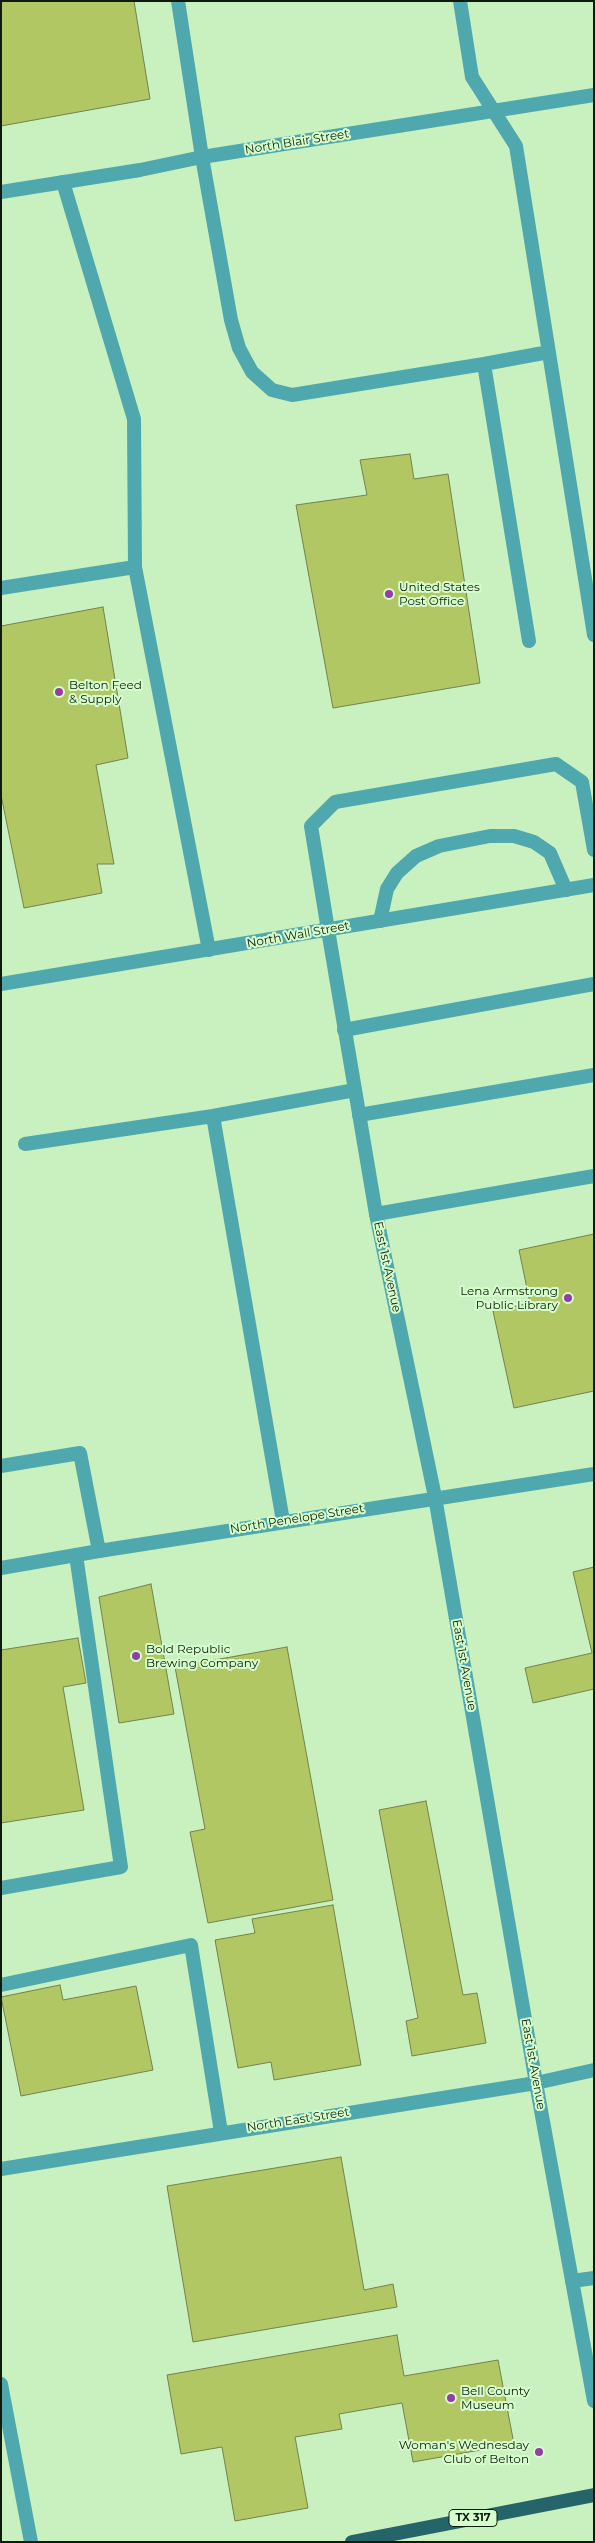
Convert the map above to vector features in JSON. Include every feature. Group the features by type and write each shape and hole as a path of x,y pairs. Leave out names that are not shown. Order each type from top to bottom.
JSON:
{"main road":[{"name":"TX 317","path":"352,2542 594,2495"}],"street":[{"path":"178,1 202,157 232,320 239,348 252,372 272,390 292,395 549,352"},
{"path":"460,1 472,76 516,146 594,635"},
{"name":"North Blair Street","path":"1,192 202,157 594,95"},
{"path":"63,182 134,418 135,567 209,950"},
{"path":"484,364 529,641"},
{"path":"1,588 135,567"},
{"name":"East 1st Avenue","path":"594,850 582,782 556,764 335,802 312,826 344,1030 376,1214 435,1498 536,2083 594,2401"},
{"path":"380,921 387,889 397,873 416,856 439,846 490,836 514,836 534,842 550,853 566,890"},
{"name":"North Wall Street","path":"1,984 594,886"},
{"path":"344,1030 594,984"},
{"path":"360,1115 594,1075"},
{"path":"25,1144 213,1116 355,1090"},
{"path":"213,1116 283,1522"},
{"path":"376,1214 594,1176"},
{"path":"1,1466 80,1453 99,1551"},
{"name":"North Penelope Street","path":"1,1568 594,1474"},
{"path":"1,1888 121,1866 76,1555"},
{"path":"1,1985 191,1945 220,2132"},
{"name":"North East Street","path":"1,2169 220,2132 536,2083 594,2070"},
{"path":"572,2281 594,2278"},
{"path":"1,2384 31,2542"}],"building":[{"path":"1,1 134,1 150,99 1,126"},
{"name":"United States Post Office","path":"410,454 414,479 448,474 480,683 333,708 296,505 367,495 360,460"},
{"name":"Belton Feed & Supply","path":"103,607 128,758 96,765 114,864 97,864 102,893 24,908 1,795 1,626"},
{"path":"594,1234 594,1391 514,1408 493,1311 530,1303 519,1250"},
{"path":"594,1567 594,1689 533,1703 525,1668 592,1653 573,1572"},
{"name":"Bold Republic Brewing Company","path":"151,1584 174,1714 119,1723 99,1597"},
{"path":"78,1638 86,1683 63,1687 84,1810 1,1823 1,1650"},
{"path":"287,1647 333,1900 208,1923 190,1832 205,1829 175,1667"},
{"path":"426,1801 463,1995 477,1993 486,2043 412,2056 406,2021 418,2018 379,1810"},
{"path":"333,1905 361,2065 274,2080 271,2062 238,2068 215,1940 255,1933 252,1919"},
{"path":"60,1985 63,2000 136,1986 153,2070 21,2096 1,1997"},
{"path":"341,2157 364,2290 393,2284 397,2307 193,2342 167,2186"},
{"path":"397,2335 404,2376 498,2360 514,2444 413,2462 402,2403 339,2414 342,2429 295,2437 308,2508 235,2521 222,2447 181,2454 167,2375"}],"place":[{"name":"United States Post Office","path":"389,594"},
{"name":"Belton Feed & Supply","path":"59,692"},
{"name":"Lena Armstrong Public Library","path":"568,1298"},
{"name":"Bold Republic Brewing Company","path":"136,1656"},
{"name":"Bell County Museum","path":"451,2398"},
{"name":"Woman's Wednesday Club of Belton","path":"539,2452"}]}
